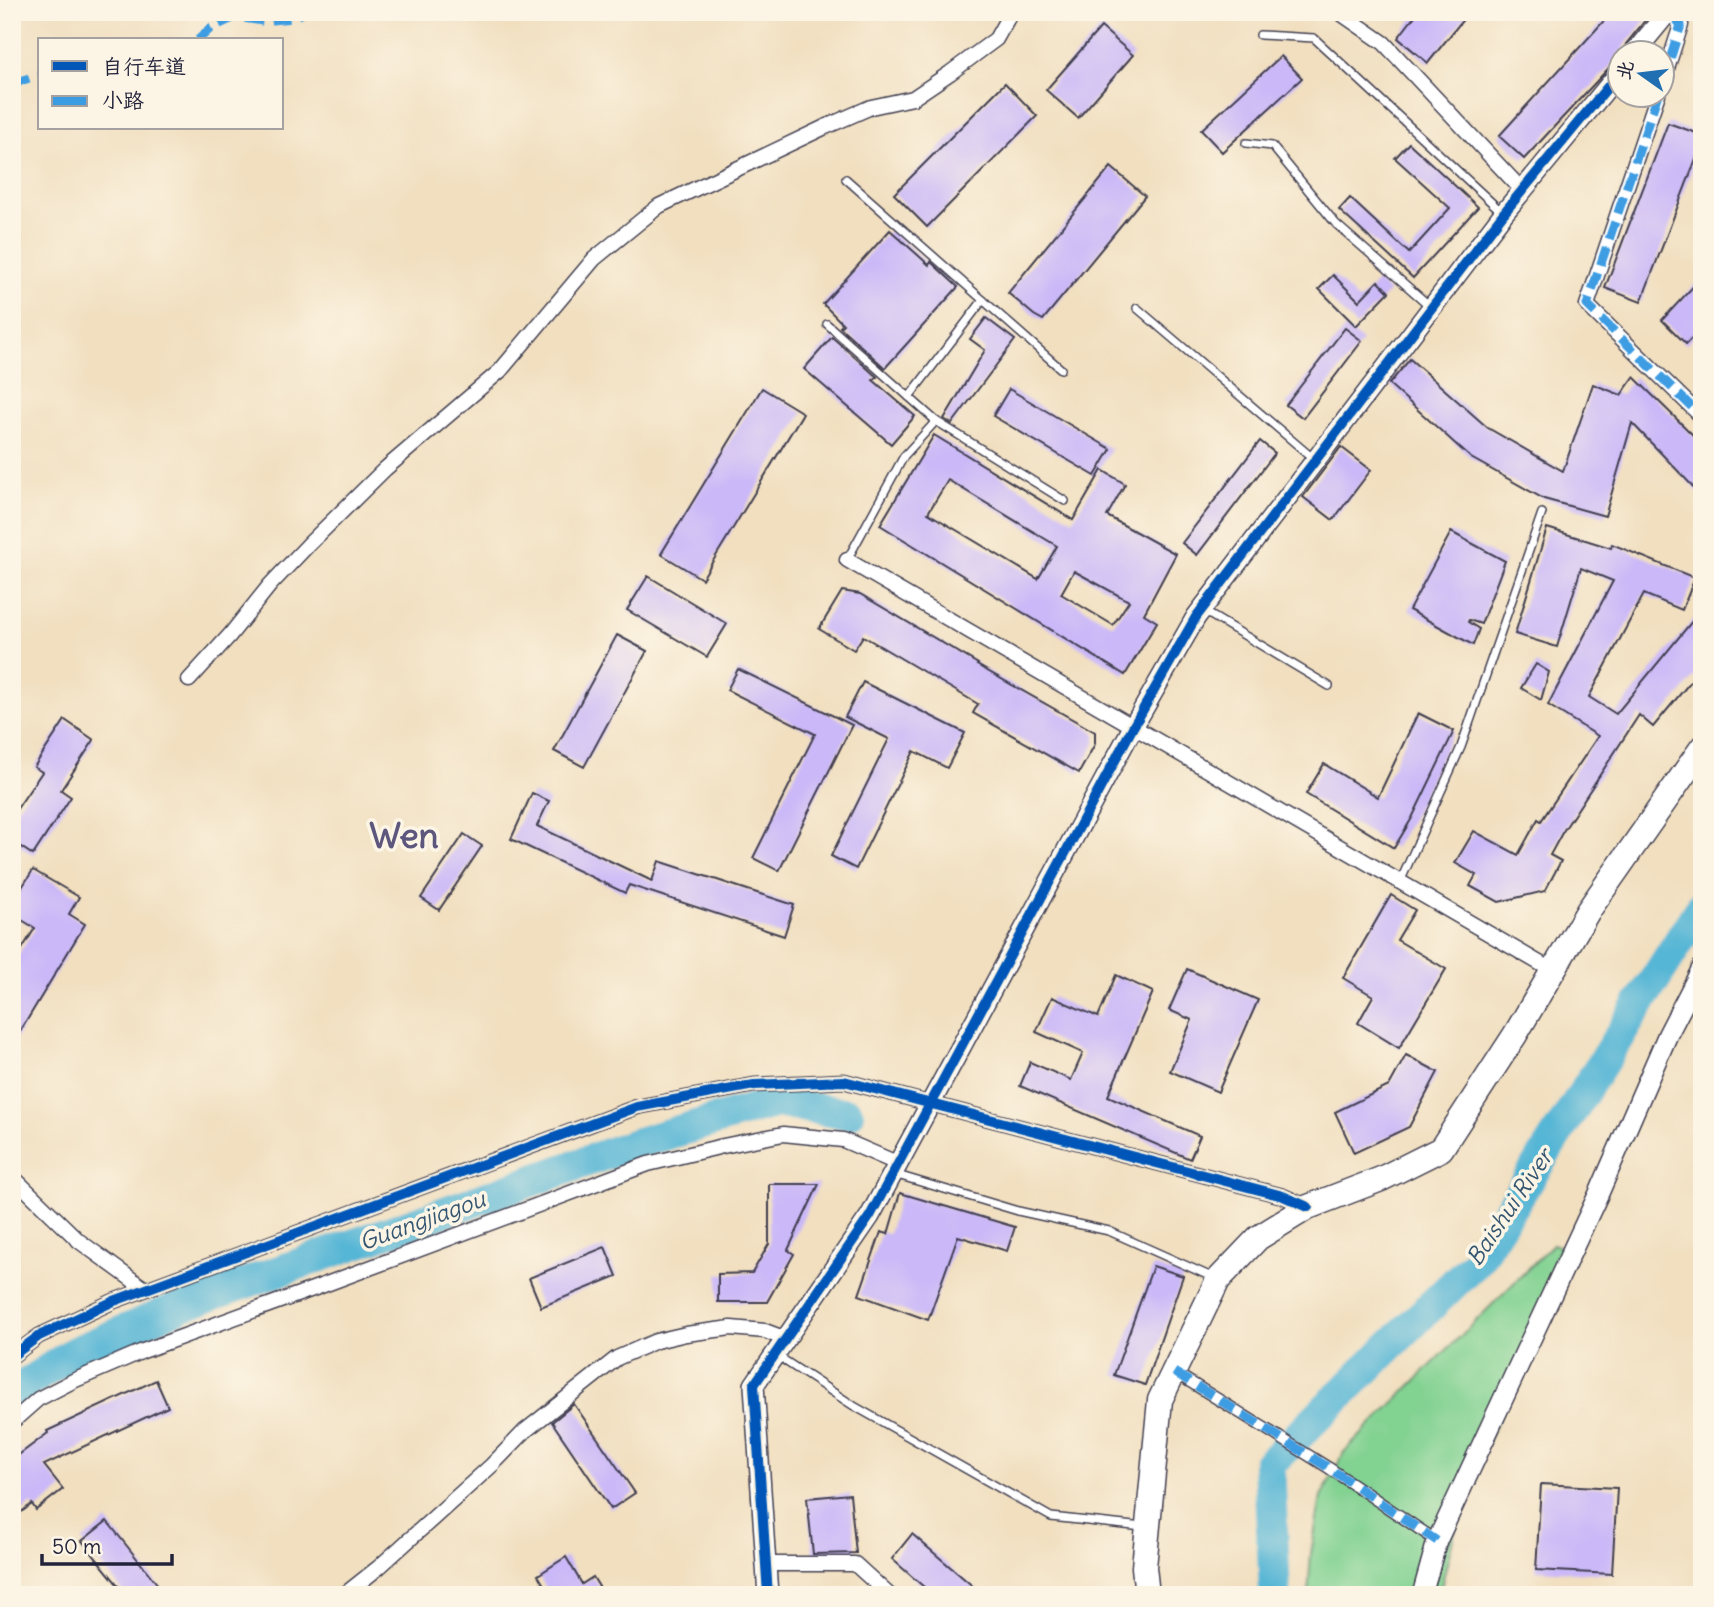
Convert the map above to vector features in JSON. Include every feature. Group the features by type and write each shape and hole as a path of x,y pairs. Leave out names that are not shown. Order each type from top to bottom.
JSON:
{"highway":[{"path":"1147,1595 1144,1567 1160,1400 1182,1377 1218,1280 1258,1238 1308,1207 1381,1179 1441,1149 1515,1035 1588,911 1702,748"}],"street":[{"path":"189,680 270,585 318,535 385,469 500,371 594,259 659,206 835,122 871,107 913,98 996,39 1011,12"},
{"path":"1339,12 1384,43 1522,190"},
{"path":"1647,38 1669,12 1681,25 1676,40"},
{"path":"768,1595 754,1385 870,1216 1133,727 1201,609 1503,214 1606,88"},
{"path":"1653,108 1587,305 1702,417"},
{"path":"846,560 1553,971"},
{"path":"1422,1595 1437,1541 1599,1194 1668,1034 1702,968"},
{"path":"12,1356 39,1336 114,1301 637,1107 754,1085 844,1081 1283,1196 1308,1207"},
{"path":"12,1422 38,1399 72,1381 143,1351 648,1164 783,1134 843,1140 896,1169"},
{"path":"12,1176 79,1241 145,1289"},
{"path":"344,1595 378,1568 492,1465 525,1431 617,1358 656,1341 731,1328 765,1331 780,1347"},
{"path":"1182,1377 1329,1468 1437,1541"},
{"path":"766,1564 855,1564 889,1595"}],"lane":[{"path":"1260,36 1314,38 1503,214"},
{"path":"1246,143 1272,146 1336,224 1432,307"},
{"path":"846,179 1061,369"},
{"path":"909,397 983,300"},
{"path":"1137,308 1315,461"},
{"path":"828,324 936,421 1065,501"},
{"path":"846,560 904,456 936,421"},
{"path":"1400,882 1461,747 1542,513"},
{"path":"1201,609 1329,686"},
{"path":"896,1169 1018,1211 1109,1231 1218,1280"},
{"path":"780,1347 854,1406 1051,1517 1148,1527"}],"green space":[{"path":"1553,1244 1576,1252 1466,1488 1439,1595 1308,1595 1311,1553 1321,1497 1344,1452"}],"building":[{"path":"1418,12 1469,12 1428,63 1398,38"},
{"path":"1612,12 1642,12 1648,17 1631,38 1606,38 1606,71 1524,159 1499,136"},
{"path":"1101,27 1133,55 1078,118 1046,90"},
{"path":"1281,56 1302,78 1222,152 1201,130"},
{"path":"1005,83 1037,116 927,227 894,194"},
{"path":"1668,123 1702,135 1702,143 1641,302 1605,288"},
{"path":"1409,143 1478,207 1413,278 1339,210 1350,198 1409,253 1450,208 1395,158"},
{"path":"1111,167 1145,196 1043,320 1008,293"},
{"path":"890,230 958,287 885,368 840,327 843,324 823,304"},
{"path":"1333,275 1359,301 1378,281 1389,292 1356,326 1319,289"},
{"path":"1702,277 1702,327 1686,344 1662,320"},
{"path":"986,318 1015,340 952,424 944,419 985,350 970,339"},
{"path":"1345,328 1362,341 1303,418 1286,405"},
{"path":"832,337 877,377 873,380 915,416 891,444 804,369"},
{"path":"1410,359 1488,428 1563,471 1593,384 1621,395 1634,377 1702,444 1702,496 1632,423 1605,516 1544,499 1471,458 1389,384"},
{"path":"762,388 803,413 702,579 661,554"},
{"path":"1009,389 1111,449 1095,476 993,416"},
{"path":"934,435 1073,520 1102,470 1125,484 1107,516 1176,554 1144,614 1157,622 1125,675 880,525","holes":["948,480 1057,546 1038,579 928,513","1074,571 1129,601 1113,625 1061,594"]},
{"path":"1260,441 1275,453 1197,555 1182,543"},
{"path":"1341,447 1371,470 1333,520 1303,497"},
{"path":"1547,528 1611,548 1612,544 1695,578 1682,610 1644,594 1589,697 1616,714 1702,609 1702,668 1653,727 1639,715 1550,855 1561,861 1545,891 1499,902 1470,886 1476,875 1455,863 1474,831 1518,855 1538,819 1541,821 1598,736 1548,705 1613,581 1581,568 1557,647 1515,634"},
{"path":"1451,532 1505,561 1481,624 1469,620 1468,622 1479,629 1473,645 1409,610"},
{"path":"648,576 727,624 707,657 627,610"},
{"path":"842,591 860,594 1095,732 1095,744 1079,773 973,713 978,704 863,636 854,650 819,629"},
{"path":"617,635 647,651 584,767 554,751"},
{"path":"1536,664 1549,672 1541,700 1521,688"},
{"path":"738,669 852,725 779,871 753,858 815,734 727,690"},
{"path":"863,682 965,733 947,768 914,751 856,869 831,856 889,739 845,717"},
{"path":"1418,713 1454,731 1412,818 1394,848 1306,794 1324,764 1378,797"},
{"path":"65,720 94,740 61,790 71,797 33,855 12,841 12,816 42,772 34,767"},
{"path":"532,793 549,801 537,826 652,881 659,861 794,905 784,936 629,885 625,893 511,839"},
{"path":"464,834 482,846 439,910 421,898"},
{"path":"33,870 79,897 69,914 85,924 12,1045 12,965 35,928 12,914 12,903"},
{"path":"1391,895 1415,910 1397,940 1446,969 1399,1048 1358,1023 1373,996 1343,978"},
{"path":"1187,969 1258,1000 1218,1092 1170,1071 1192,1020 1169,1010"},
{"path":"1116,975 1153,992 1108,1096 1200,1136 1190,1159 1020,1086 1030,1062 1071,1080 1083,1053 1036,1032 1052,997 1098,1017"},
{"path":"1406,1055 1438,1072 1409,1127 1354,1153 1335,1112 1389,1086"},
{"path":"769,1184 819,1184 788,1250 794,1254 767,1302 718,1302 718,1274 752,1273 769,1244"},
{"path":"900,1193 1015,1227 1007,1251 958,1236 928,1320 859,1295 881,1232 888,1234"},
{"path":"605,1247 617,1276 541,1307 529,1278"},
{"path":"1153,1266 1183,1276 1145,1385 1114,1375"},
{"path":"156,1380 168,1407 44,1465 63,1489 36,1510 32,1504 12,1519 12,1460 48,1433 47,1431"},
{"path":"574,1404 635,1493 611,1509 552,1422"},
{"path":"1541,1484 1617,1488 1612,1574 1536,1570"},
{"path":"850,1494 856,1553 813,1554 807,1498"},
{"path":"107,1521 166,1595 126,1595 82,1541"},
{"path":"912,1534 983,1595 933,1595 892,1559"},
{"path":"566,1557 582,1584 593,1577 604,1595 550,1595 538,1575"}],"waterway":[{"name":"Baishui River","path":"1275,1595 1269,1464 1477,1261 1702,905"},
{"name":"Guangjiagou","path":"12,1393 75,1352 181,1306 638,1143 776,1102 848,1114"}],"marked path":[{"path":"200,38 211,28 235,17 263,21 292,18 305,12"},
{"path":"1670,12 1681,25 1676,41"},
{"path":"12,84 38,76"},
{"path":"1653,108 1587,305 1702,417"},
{"path":"1174,1372 1329,1468 1437,1541"}],"cycle path":[{"path":"768,1595 754,1385 870,1216 1133,727 1196,617 1503,214 1606,89"},
{"path":"12,1356 39,1336 114,1301 637,1107 754,1085 844,1081 1283,1196 1308,1207"}],"district":[{"name":"Wen","path":"404,835"}]}
